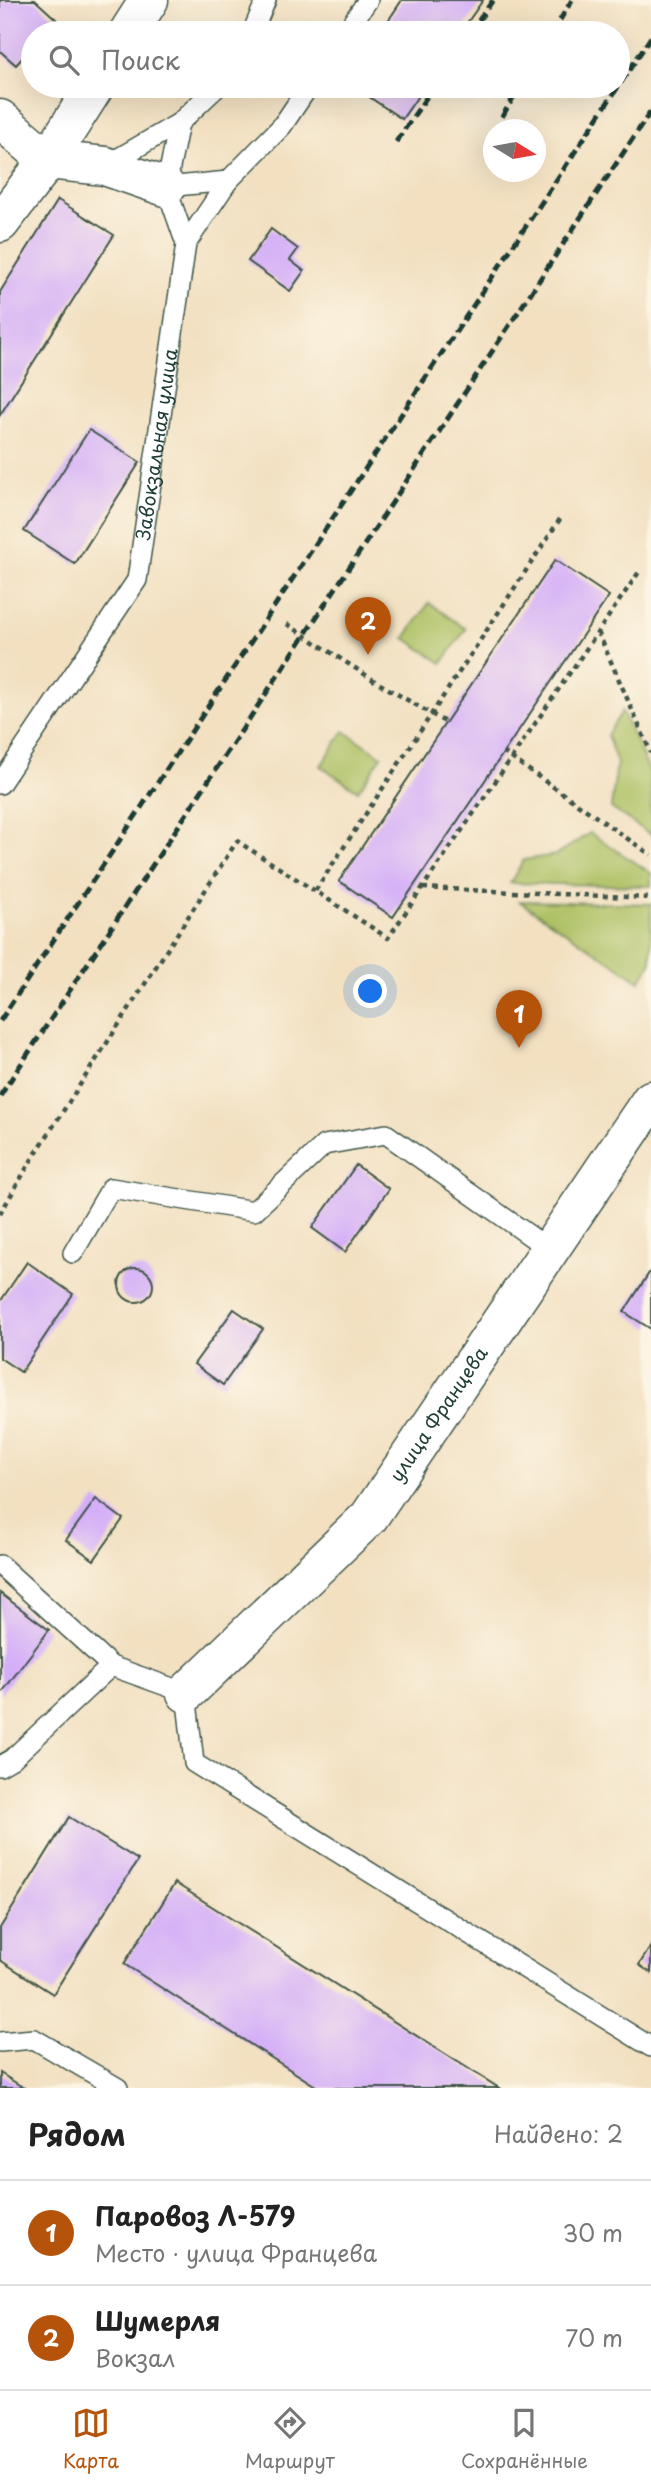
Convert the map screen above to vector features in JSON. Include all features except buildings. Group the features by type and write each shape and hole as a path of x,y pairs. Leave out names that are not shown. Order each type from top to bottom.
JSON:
{"street":[{"path":"136,21 149,0"},
{"path":"0,223 48,160 87,98"},
{"path":"0,119 48,160 105,166 166,187"},
{"name":"улица Францева","path":"186,1693 369,1517 651,1100"}],"lane":[{"path":"258,21 266,0"},
{"path":"353,21 368,0"},
{"path":"105,166 178,123 205,98"},
{"path":"186,244 228,181 282,126 301,98"},
{"name":"Завокзальная улица","path":"0,784 137,580 186,244 166,187 178,123"},
{"path":"166,187 228,181"},
{"path":"73,1253 111,1188 254,1211 324,1145 386,1133 550,1250"},
{"path":"0,1565 111,1666 186,1693 194,1763 651,2048"},
{"path":"0,1766 12,1759 111,1666"},
{"path":"0,2042 34,2039 118,2088"}],"path":[{"path":"315,891 560,519"},
{"path":"0,1214 29,1164 237,841 388,939 639,572"},
{"path":"287,624 445,722"},
{"path":"598,632 651,752"},
{"path":"503,752 651,855"},
{"path":"423,888 651,898"}],"green space":[{"path":"429,603 466,629 442,663 405,638"},
{"path":"622,711 651,775 651,835 611,808 617,763 607,735"},
{"path":"344,731 382,756 358,791 321,766"},
{"path":"590,833 651,873 651,886 510,883 524,860 556,855"},
{"path":"519,901 651,904 651,964 640,981"}],"railway":[{"path":"478,21 493,0"},
{"path":"559,21 572,0"},
{"path":"630,69 651,37"},
{"path":"396,142 426,98"},
{"path":"502,117 513,98"},
{"path":"0,1021 611,98"},
{"path":"0,1096 651,111"}],"place":[{"name":"Шумерля","path":"368,655"},
{"name":"Паровоз Л-579","path":"519,1048"}]}
